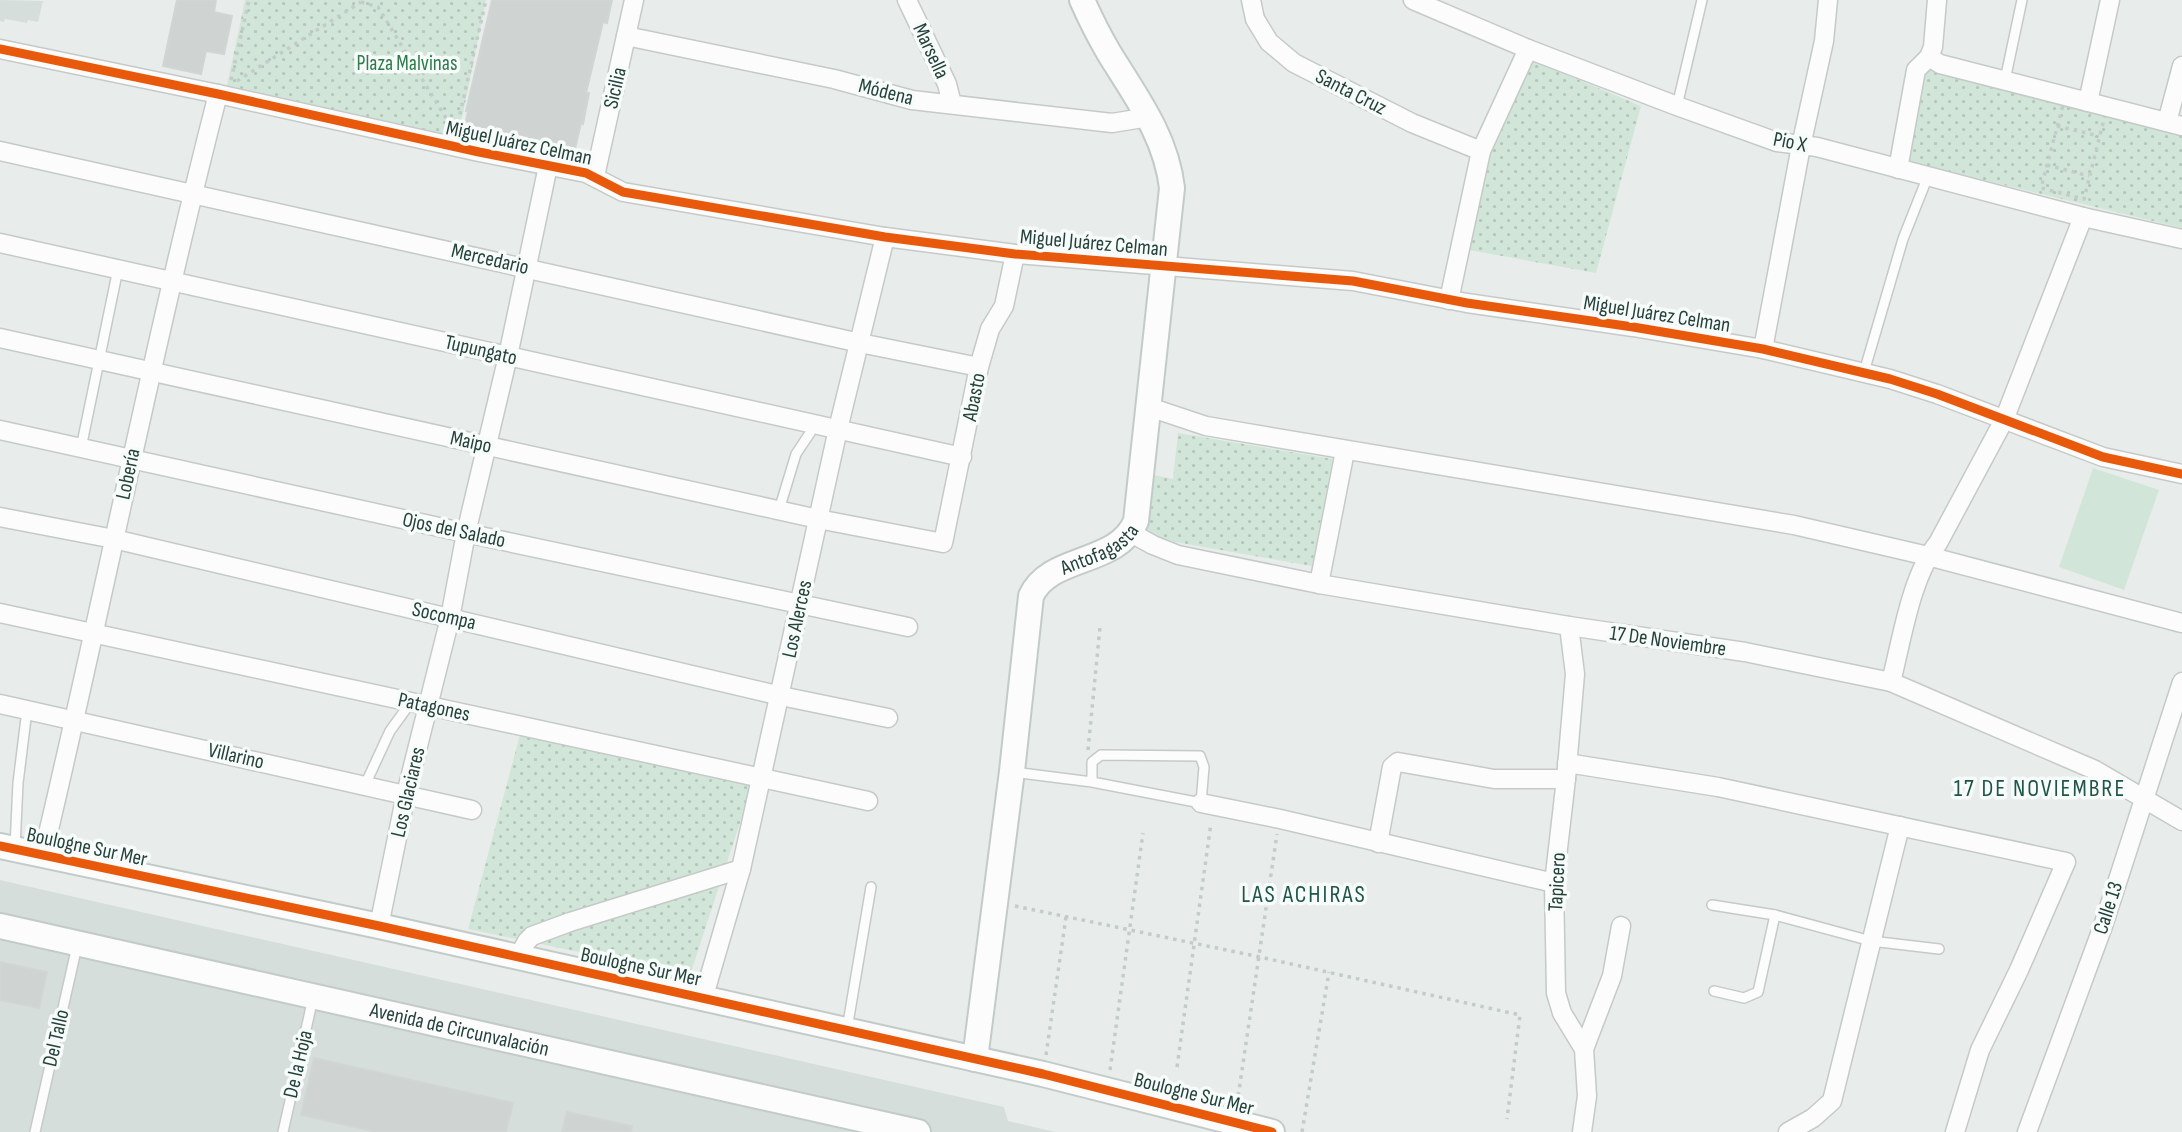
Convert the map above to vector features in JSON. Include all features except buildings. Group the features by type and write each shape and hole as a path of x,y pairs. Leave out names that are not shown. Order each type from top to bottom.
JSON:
{"street":[{"name":"Sicilia","path":"594,176 634,0"},
{"name":"Marsella","path":"907,0 947,84 952,104"},
{"name":"Antofagasta","path":"975,1059 1012,771 1031,596 1036,585 1047,576 1112,548 1131,533 1136,521 1172,188 1167,159 1149,117 1108,51 1082,0"},
{"name":"Santa Cruz","path":"1251,0 1255,19 1269,42 1294,63 1412,123 1481,152"},
{"name":"Pio X","path":"1413,0 1528,49 1777,142 1817,147 2083,217 2182,239"},
{"path":"1763,349 1801,146 1824,41 1828,0"},
{"path":"1898,169 1916,70 1929,57 1933,47 1937,0"},
{"path":"2088,102 2110,0"},
{"name":"Módena","path":"626,36 834,79 912,100 1112,123 1149,117"},
{"name":"Miguel Juárez Celman","path":"0,49 594,176 623,192 885,237 1015,254 1320,277 1763,349 1912,385 2103,457 2182,474"},
{"path":"1449,300 1481,152 1528,49"},
{"path":"1929,57 1940,64 2174,124 2182,66"},
{"name":"Lobería","path":"43,855 150,372 218,94"},
{"name":"Mercedario","path":"0,151 860,343 979,367"},
{"name":"Los Glaciares","path":"379,926 406,794 420,704 450,618 485,445 508,356 548,166"},
{"path":"1891,682 1919,576 1927,556 1938,543 2004,420 2083,217"},
{"name":"Los Alerces","path":"703,999 741,869 838,429 885,237"},
{"name":"Tupungato","path":"0,243 962,457"},
{"name":"Abasto","path":"943,543 979,367 990,329 1004,306 1015,254"},
{"name":"Maipo","path":"0,338 818,519 943,543"},
{"path":"1149,407 1206,426 1794,525 1927,556 2182,623"},
{"name":"Ojos del Salado","path":"0,430 908,627"},
{"path":"1319,584 1345,451"},
{"name":"Socompa","path":"0,517 114,540 781,696 888,718"},
{"name":"17 De Noviembre","path":"1131,533 1178,555 1319,584 1745,652 1891,682 2095,770 2182,821"},
{"name":"Patagones","path":"0,613 868,801"},
{"name":"Tapicero","path":"1569,626 1575,674 1554,883 1558,1002 1584,1049 1587,1096 1582,1132"},
{"name":"Calle 13","path":"2027,1132 2103,926 2182,682"},
{"name":"Villarino","path":"0,704 472,810"},
{"path":"1378,843 1392,767 1398,762 1494,779 1567,771 1717,787 2066,862 2019,970 1980,1050 1955,1132"},
{"path":"1207,804 1280,818 1554,883"},
{"path":"1788,1132 1814,1118 1832,1101 1900,826"},
{"name":"Boulogne Sur Mer","path":"8,847 379,926 1043,1074 1272,1132"},
{"path":"517,958 532,936 741,869"},
{"name":"Avenida de Circunvalación","path":"0,926 918,1132"},
{"path":"1584,1049 1612,976 1621,926"}],"lane":[{"path":"1677,106 1702,0"},
{"path":"2005,80 2022,0"},
{"path":"1864,372 1903,239 1927,176"},
{"path":"80,448 118,269"},
{"path":"779,510 796,454 814,423"},
{"path":"365,785 390,731 420,704"},
{"path":"8,847 27,710"},
{"path":"1012,771 1092,782 1207,804 1204,767 1200,756 1101,755 1093,762 1092,782"},
{"path":"847,1031 871,887"},
{"path":"1712,905 1775,915 1871,941 1939,949"},
{"path":"1714,991 1744,998 1758,992 1775,915"},
{"name":"Del Tallo","path":"35,1132 77,944"},
{"name":"De la Hoja","path":"283,1132 313,997"}],"path":[{"path":"249,0 230,85 361,1 378,7 455,133"},
{"path":"378,7 379,0"},
{"path":"455,133 486,0"},
{"path":"2063,105 2105,115 2100,136 2084,199 2041,188 2063,105"},
{"path":"2057,126 2100,136"},
{"path":"442,131 455,133"},
{"path":"2048,165 2090,176"},
{"path":"1093,762 1087,749 1100,627"},
{"path":"1177,1067 1194,943 1207,804"},
{"path":"1234,1123 1280,818"},
{"path":"1107,1091 1143,833"},
{"path":"996,902 1520,1015 1507,1119"},
{"path":"1043,1074 1066,916"},
{"path":"1302,1132 1329,972"}],"shaded area":[{"path":"0,0 43,1 38,22 5,19 4,22 0,21"},
{"path":"0,880 1004,1107 1008,1121 1055,1132 0,1132"}],"green space":[{"name":"Plaza Malvinas","path":"245,0 486,0 458,138 226,90"},
{"path":"1534,61 1641,106 1596,273 1469,250 1491,149"},
{"path":"1923,64 2182,129 2182,228 1901,160"},
{"path":"1178,433 1333,459 1312,566 1175,542 1144,531 1149,474 1173,479"},
{"path":"2093,468 2159,490 2124,590 2059,567"},
{"path":"521,731 753,783 690,975 468,929"}],"cycle path":[{"path":"0,49 586,173 623,192 885,237 1015,254 1353,281 1467,303 1763,349 1890,379 2103,457 2182,474"},
{"path":"0,846 379,926 1043,1074 1272,1132"}],"district":[{"name":"17 DE NOVIEMBRE","path":"2040,788"},
{"name":"LAS ACHIRAS","path":"1304,894"}]}
